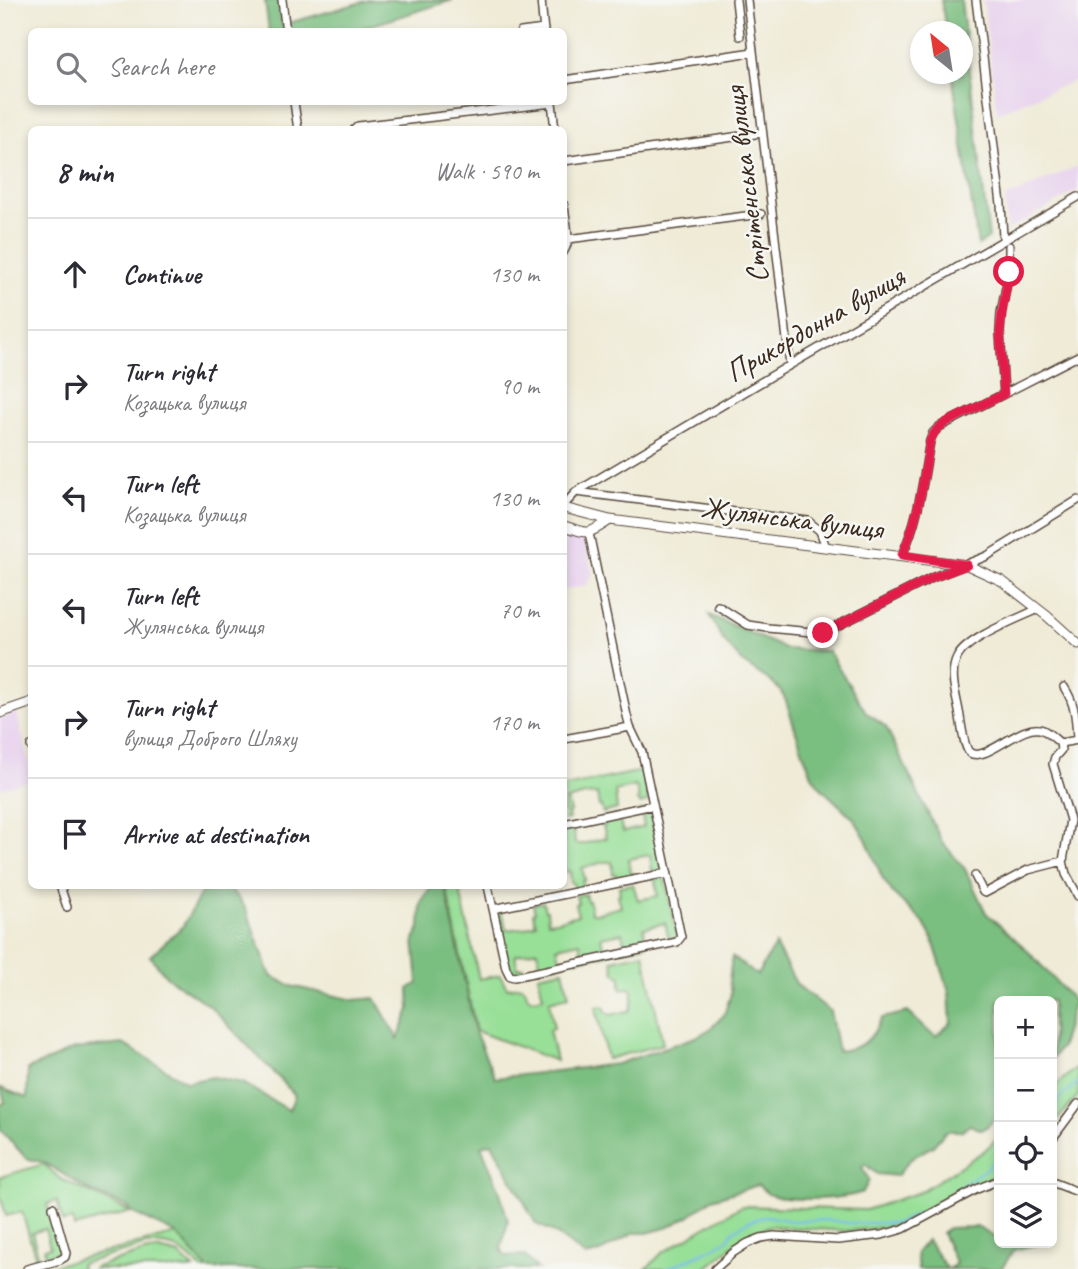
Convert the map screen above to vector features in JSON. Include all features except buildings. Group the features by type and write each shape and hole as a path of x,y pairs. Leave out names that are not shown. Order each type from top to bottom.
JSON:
{"street":[{"path":"282,0 286,28"},
{"path":"541,0 544,28"},
{"path":"736,0 740,36"},
{"name":"Стрітенська вулиця","path":"747,0 790,365"},
{"path":"976,0 1002,204 1003,237"},
{"path":"567,80 753,52"},
{"path":"295,105 298,126"},
{"path":"358,126 528,105"},
{"path":"552,105 555,126"},
{"path":"567,161 762,134"},
{"name":"Прикордонна вулиця","path":"567,503 576,492 1078,197"},
{"path":"568,239 761,214"},
{"path":"567,230 567,247"},
{"path":"1004,394 1000,332 1009,272 1009,246"},
{"path":"902,555 916,519 933,433 947,422 1078,356"},
{"path":"576,492 808,521 820,531 826,547"},
{"path":"718,606 748,625 823,633 934,577 987,556 1078,500"},
{"name":"Жулянська вулиця","path":"567,508 610,520 967,565 1002,581 1078,644"},
{"path":"489,889 506,968 510,976 514,977 677,942 681,937 642,752 630,727 591,532 596,524 592,516"},
{"path":"567,527 583,533 591,532 610,520"},
{"path":"1038,609 976,639 964,648 956,659 955,692 964,741 968,751 972,753 983,754 1009,738 1030,730 1042,729 1060,743 1061,750 1053,764 1070,820 1063,861 1066,874 1078,896"},
{"path":"1060,743 1077,740 1076,716 1065,687"},
{"path":"0,713 28,703"},
{"path":"567,738 630,727"},
{"path":"567,823 653,804"},
{"path":"975,876 985,893 1022,873 1063,861"},
{"path":"493,909 667,873"},
{"path":"61,889 67,908"},
{"path":"1057,1132 1078,1104"},
{"path":"715,1269 741,1247 761,1238 774,1236 838,1240 882,1235 903,1229 994,1182"},
{"path":"1057,1184 1078,1192"},
{"path":"27,1269 65,1257 53,1207"}],"shaded area":[{"path":"983,0 1078,0 1078,79 997,113"},
{"path":"1078,166 1078,190 1007,231 1005,198"},
{"path":"567,530 584,535 593,575 587,585 567,589"},
{"path":"17,712 28,761 28,781 0,789 0,718"}],"green space":[{"path":"265,0 279,0 282,25 369,0 453,0 363,28 269,28"},
{"path":"941,0 961,0 963,21 944,21"},
{"path":"954,84 971,84 989,238 978,245"},
{"path":"709,615 786,649 828,651 866,712 886,727 942,842 965,869 986,913 1026,949 1074,1001 1061,1047 1057,1052 1057,996 994,996 994,1118 982,1130 970,1125 961,1131 946,1131 933,1146 911,1158 897,1176 877,1174 865,1164 862,1167 869,1180 863,1192 831,1198 803,1199 769,1194 758,1185 712,1199 669,1227 647,1233 633,1233 599,1253 585,1256 552,1231 536,1224 492,1143 481,1146 499,1189 508,1221 501,1248 505,1256 524,1255 538,1269 208,1269 176,1234 131,1212 128,1207 90,1191 45,1163 26,1158 0,1129 0,1105 5,1103 1,1088 27,1098 28,1069 74,1049 123,1044 187,1082 213,1077 242,1083 289,1110 295,1095 210,1006 167,977 150,956 183,926 203,889 230,889 245,907 271,976 291,986 354,1000 375,998 398,1039 410,1009 409,989 418,983 414,939 420,928 421,902 430,889 446,889 475,1032 495,1078 617,1064 696,1037 710,1029 724,1015 731,994 729,981 732,957 757,975 775,945 797,985 830,1011 838,1051 866,1042 882,1018 908,1012 936,1036 951,1023 949,991 932,938 923,922 893,893 882,877 866,839 854,819 820,787 812,775 781,691 742,662 723,640"},
{"path":"642,771 648,800 641,804 637,801 636,786 615,791 617,809 603,813 597,794 567,800 567,786"},
{"path":"639,811 650,811 662,870 652,871 650,855 628,859 633,877 617,880 616,874 613,874 612,862 604,862 582,868 584,887 575,889 571,883 570,871 567,872 567,826 571,825 575,844 583,844 606,838 604,818 618,815 623,832 644,827"},
{"path":"662,877 665,879 676,939 669,939 665,923 644,928 646,945 622,951 620,947 625,946 622,933 601,937 604,950 610,949 608,954 577,960 575,956 582,955 580,942 557,947 560,959 566,958 566,963 536,969 535,965 540,963 537,950 515,955 518,968 523,967 524,971 514,973 509,969 498,916 500,911 506,930 536,924 533,904 543,902 548,922 578,915 576,896 585,894 591,913 598,913 621,907 619,886 633,884 638,900 658,896 655,880"},
{"path":"447,889 460,889 479,979 500,975 507,988 522,986 532,999 543,997 538,975 563,970 569,996 549,1001 554,1028 549,1030 556,1061 476,1031"},
{"path":"644,953 663,1044 607,1059 596,1007 604,1006 610,1015 629,1011 633,998 632,990 621,989 621,977 615,973 612,960"},
{"path":"1078,1066 1078,1096 1057,1120 1057,1085"},
{"path":"994,1142 994,1178 902,1226 846,1231 769,1226 742,1238 705,1269 646,1269 662,1253 742,1206 866,1210 920,1192"},
{"path":"44,1164 60,1179 131,1212 74,1227 72,1220 63,1222 57,1201 47,1204 59,1252 46,1256 44,1249 50,1247 45,1229 32,1233 39,1258 36,1259 22,1212 6,1216 0,1194 0,1177"},
{"path":"977,1227 994,1237 994,1248 1022,1248 1014,1250 1001,1269 948,1269 956,1264 942,1233 948,1228"},
{"path":"176,1234 208,1269 201,1269 177,1249 156,1244 80,1264 81,1269 40,1269"},
{"path":"927,1240 947,1269 918,1269 916,1253"},
{"path":"159,1250 179,1255 194,1269 94,1269 148,1251"}],"waterway":[{"path":"1057,1101 1078,1082"},
{"path":"667,1269 727,1240 733,1231 749,1221 767,1216 791,1221 897,1223 933,1207 994,1161"}],"route":[{"path":"823,633 934,577 967,565 902,555 916,519 933,433 947,422 1004,394 1000,332 1009,272"}]}
